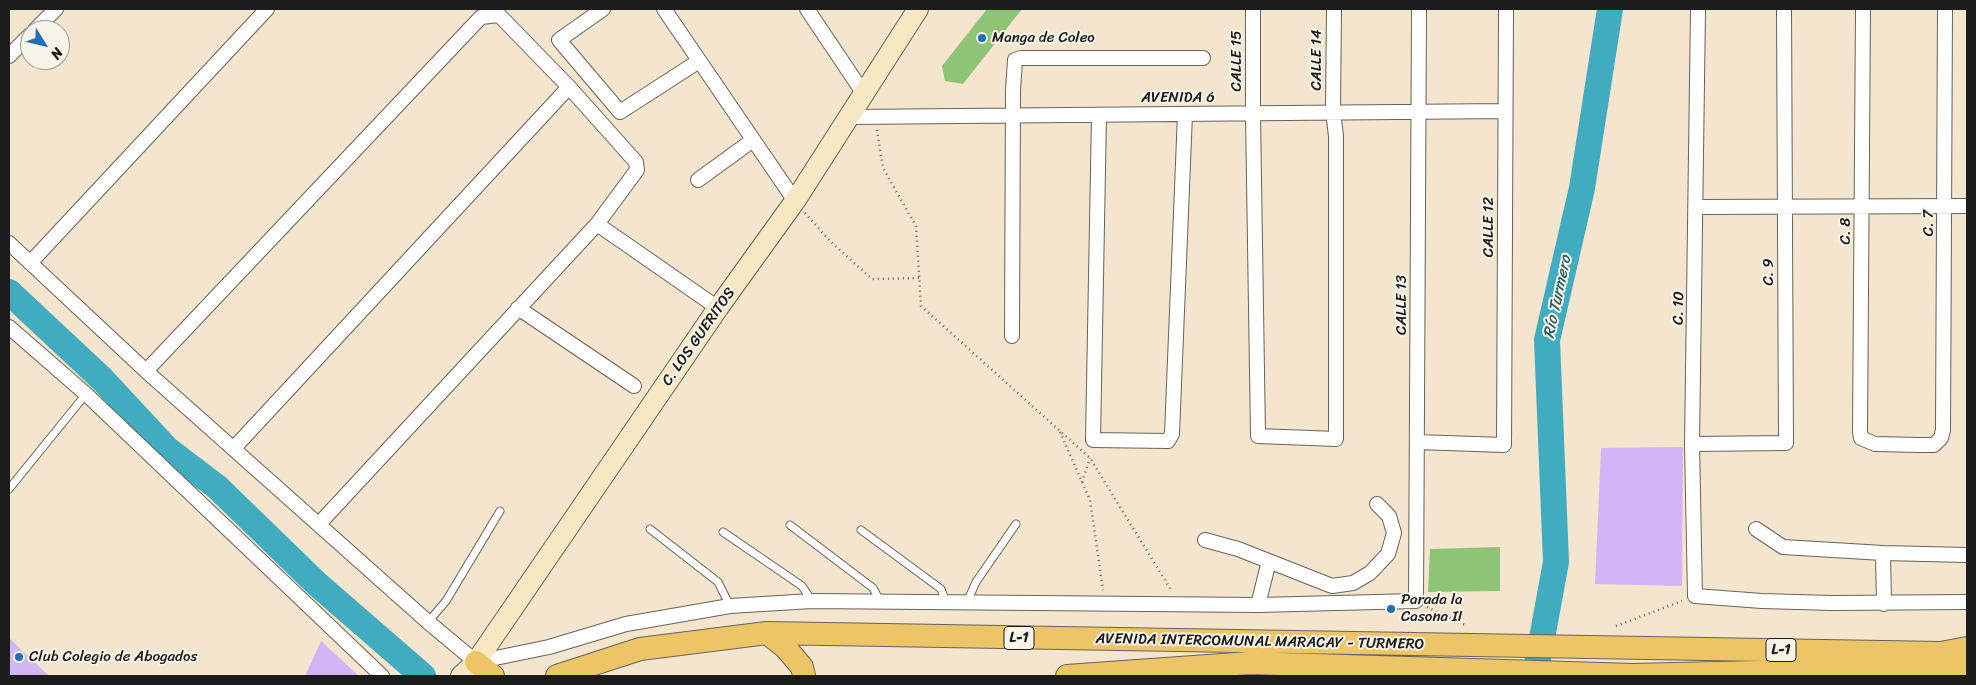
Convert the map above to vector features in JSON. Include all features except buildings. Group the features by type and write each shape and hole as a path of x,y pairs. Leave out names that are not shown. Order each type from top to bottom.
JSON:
{"main road":[{"name":"AVENIDA INTERCOMUNAL MARACAY - TURMERO","path":"557,676 640,649 767,633 1940,653 1967,648"},
{"path":"767,633 785,647 802,667 804,676"},
{"name":"AVENIDA INTERCOMUNAL MARACAY - TURMERO","path":"1067,676 1250,663 1633,675 1967,667"}],"street":[{"path":"45,20 56,9"},
{"path":"30,263 267,9"},
{"path":"603,9 559,40 620,112 700,61"},
{"path":"664,9 795,201"},
{"path":"807,9 864,94"},
{"name":"C. LOS GUERITOS","path":"473,672 718,308 795,201 918,9"},
{"name":"CALLE 15","path":"1253,9 1252,114 1258,436 1336,439 1336,136 1333,111"},
{"name":"CALLE 14","path":"1333,111 1334,9"},
{"name":"CALLE 13","path":"1416,601 1420,112 1419,9"},
{"name":"CALLE 12","path":"1417,442 1504,445 1506,9"},
{"name":"C. 10","path":"1698,9 1692,444 1700,596"},
{"name":"C. 9","path":"1692,444 1786,443 1784,9"},
{"name":"C. 8","path":"1863,9 1860,432 1861,438 1875,444"},
{"name":"C. 7","path":"1875,444 1934,445 1941,438 1943,430 1945,9"},
{"path":"146,371 481,17 499,15 569,86 636,162 637,170 597,224 319,524"},
{"path":"9,56 20,45"},
{"path":"1012,336 1015,60 1022,58 1203,58"},
{"path":"234,448 569,86"},
{"name":"AVENIDA 6","path":"850,117 1252,114 1333,111 1505,111"},
{"path":"1099,115 1093,440 1168,442 1172,434 1185,114"},
{"path":"698,180 753,140"},
{"path":"1696,207 1784,206 1862,208 1967,206"},
{"path":"597,224 718,308"},
{"path":"9,243 146,371 428,622 473,672 626,624 730,606 812,600 1258,605 1416,601"},
{"path":"518,308 634,386"},
{"path":"9,327 86,394 382,676"},
{"path":"1205,540 1238,549 1332,586 1353,583 1370,573 1388,554 1394,532 1389,516 1377,504"},
{"path":"1756,529 1783,547 1883,553 1967,555"},
{"path":"1883,553 1884,604"},
{"path":"1258,605 1269,561"},
{"path":"1700,596 1762,601 1884,604 1967,602"}],"lane":[{"path":"9,489 86,394"},
{"path":"428,622 446,601 500,511"},
{"path":"967,603 976,582 1016,524"},
{"path":"790,526 873,588 880,601"},
{"path":"650,529 718,582 730,606"},
{"path":"861,530 941,589 946,602"},
{"path":"723,532 802,586 812,600"}],"path":[{"path":"875,117 883,168 916,226 921,306 1090,458 1180,604"},
{"path":"795,201 831,242 872,279 919,278"},
{"path":"1060,431 1090,500 1105,604"},
{"path":"1082,482 1090,458"},
{"path":"1616,626 1700,596"},
{"path":"1416,601 1471,627"}],"green space":[{"name":"Manga de Coleo","path":"987,9 1022,9 963,84 945,81 942,66"},
{"path":"1500,547 1500,591 1428,592 1430,549"}],"waterway":[{"name":"Río Turmero","path":"1535,676 1556,562 1547,340 1582,188 1610,9"},
{"path":"9,292 102,379 167,449 217,487 317,584 423,676"}],"place":[{"name":"Manga de Coleo","path":"982,38"},
{"name":"Parada la Casona II","path":"1391,609"},
{"name":"Club Colegio de Abogados","path":"19,657"}]}
